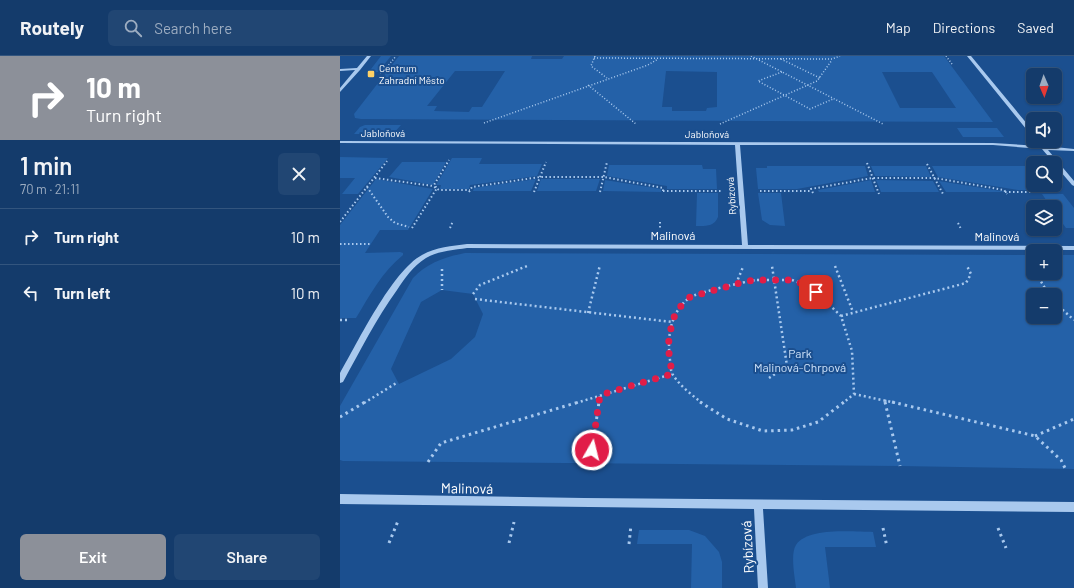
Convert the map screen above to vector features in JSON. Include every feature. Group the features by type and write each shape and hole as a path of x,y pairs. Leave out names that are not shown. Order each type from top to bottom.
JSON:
{"street":[{"path":"340,91 370,56"},
{"path":"969,56 1026,125"},
{"path":"340,70 359,69"},
{"name":"Jabloňová","path":"340,142 993,144 1026,146"},
{"name":"Rybízová","path":"737,143 745,247"},
{"path":"1044,148 1074,184"},
{"name":"Jabloňová","path":"1053,148 1074,150"},
{"name":"Malinová","path":"340,380 401,276 422,257 448,248 467,246 1074,248"},
{"name":"Malinová","path":"340,499 758,505 1074,507"},
{"name":"Rybízová","path":"758,505 763,588"}],"path":[{"path":"484,123 648,64 666,56"},
{"path":"751,56 883,124"},
{"path":"607,79 591,66 595,57 832,59 840,56"},
{"path":"780,59 820,78"},
{"path":"720,124 817,81 832,59"},
{"path":"782,72 758,81 810,109 834,99"},
{"path":"588,85 636,124"},
{"path":"437,188 434,185 451,156"},
{"path":"340,222 387,161"},
{"path":"534,192 546,162"},
{"path":"600,192 607,162"},
{"path":"867,164 879,194"},
{"path":"927,164 943,194"},
{"path":"375,178 437,188 439,190 470,191 472,187 540,177 604,177 663,188 663,192 722,191"},
{"path":"754,191 812,192 812,189 872,178 935,178 1004,190 1006,193 1059,192"},
{"path":"367,187 388,217 395,223 411,228 437,188"},
{"path":"450,228 453,221"},
{"path":"660,222 660,228"},
{"path":"958,223 961,230"},
{"path":"340,244 372,244"},
{"path":"588,313 601,259"},
{"path":"841,316 966,283 971,274 965,260"},
{"path":"442,262 442,290"},
{"path":"769,378 787,366 771,263"},
{"path":"473,294 480,285 531,264"},
{"path":"736,284 744,264"},
{"path":"835,265 853,312"},
{"path":"854,394 852,351 841,316 816,292 803,284 792,280 757,280 736,284 690,297 677,310 672,322 668,346 672,374 688,392 707,407 727,419 763,431 792,430 818,422 854,394 1035,436 1061,460 1066,470"},
{"path":"475,299 672,322"},
{"path":"1062,309 1074,320"},
{"path":"428,462 441,442 672,374"},
{"path":"340,417 398,382"},
{"path":"590,464 600,395"},
{"path":"885,400 900,466"},
{"path":"1035,436 1074,419"},
{"path":"389,543 399,520"},
{"path":"509,543 515,520"},
{"path":"629,544 631,520"},
{"path":"882,521 887,547"},
{"path":"996,522 1006,548"}],"green space":[{"path":"381,56 391,56 378,72 368,73"},
{"path":"399,56 532,56 531,59 562,59 564,56 944,56 993,122 361,119 355,118 354,114","holes":["455,71 505,71 482,107 472,107 469,112 434,111 437,106 427,106","666,71 717,72 717,107 707,108 706,111 672,111 672,107 662,107","882,72 932,72 956,108 900,108"]},
{"path":"365,125 401,125 393,134 354,134 360,127"},
{"path":"957,128 997,128 1004,137 963,137"},
{"path":"340,157 388,158 358,194 342,194 355,178 340,178"},
{"path":"452,158 482,158 479,164 542,164 537,176 470,185 469,189 440,189 441,185 436,185"},
{"path":"402,162 446,162 433,185 389,177"},
{"path":"609,165 702,165 703,169 716,169 717,189 667,189 667,186 607,176"},
{"path":"767,166 865,166 868,176 797,189 758,189 756,168 767,168"},
{"path":"871,166 926,166 931,177 875,176"},
{"path":"932,166 1026,166 1026,190 1018,190 938,177"},
{"path":"376,179 433,189 408,230 380,230 365,253 400,252 403,253 403,255 389,269 371,292 356,318 340,318 340,225"},
{"path":"536,179 531,191 473,191 474,188"},
{"path":"541,179 600,179 596,191 537,191"},
{"path":"605,180 661,189 661,192 603,191"},
{"path":"871,180 875,192 819,192 818,190"},
{"path":"876,180 933,181 939,192 881,192"},
{"path":"939,181 1001,191 1003,192 946,192"},
{"path":"697,193 718,193 718,217 714,223 706,226 696,226"},
{"path":"758,193 781,193 785,226 770,225 762,220"},
{"path":"1042,194 1063,194 1074,208 1074,228 1066,228 1062,223 1062,200 1046,200"},
{"name":"Park Malinová-Chrpová","path":"465,253 1026,255 1026,280 1062,280 1062,255 1074,255 1074,469 340,460 340,406 413,278 424,268 443,259","holes":["442,290 473,294 483,314 475,337 451,359 399,384 391,369 421,302"]},
{"path":"639,530 689,530 705,536 719,552 722,562 722,588 691,588 692,544 637,544"},
{"path":"843,531 873,532 876,547 825,547 830,588 796,588 793,554 796,545 802,539 810,535 821,533"}],"place":[{"name":"Centrum Zahradní Město","path":"371,74"}],"route":[{"path":"592,450 600,395 672,374 668,346 672,322 677,310 690,297 747,281 757,280 792,280 803,284 816,292"}]}
